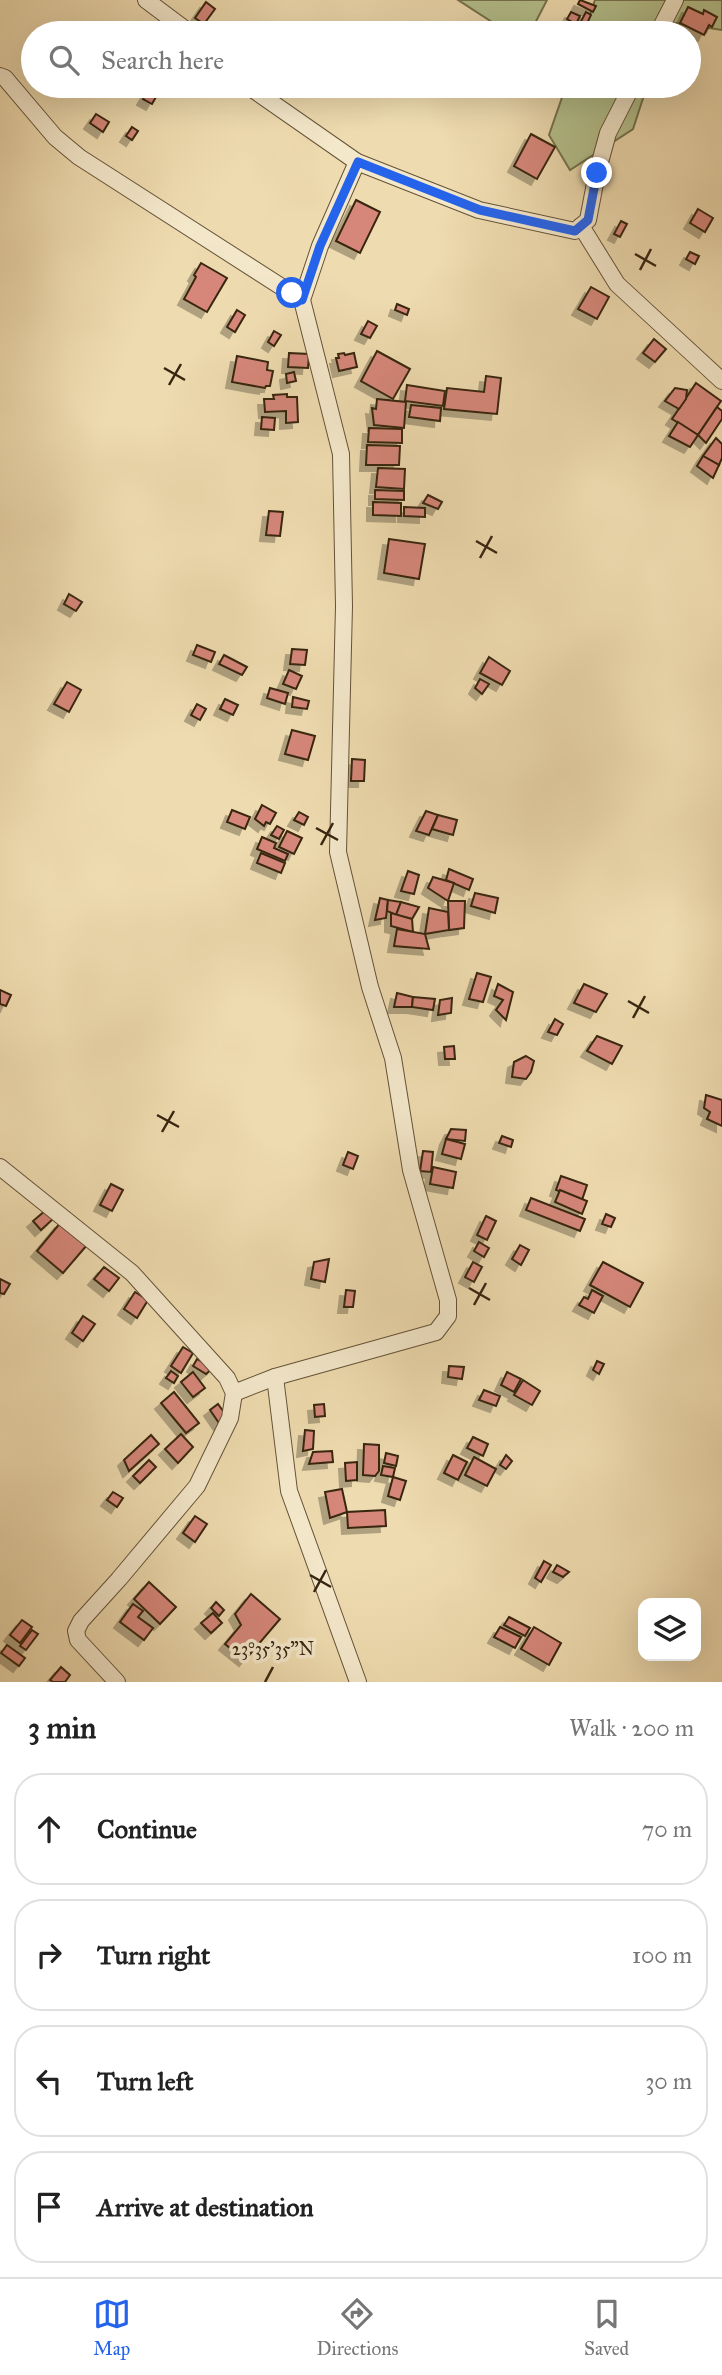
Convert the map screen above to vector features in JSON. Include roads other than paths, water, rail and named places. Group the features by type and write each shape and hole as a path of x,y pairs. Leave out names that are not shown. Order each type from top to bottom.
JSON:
{"street":[{"path":"146,0 174,21"},
{"path":"664,21 675,0"},
{"path":"0,76 5,78 21,97"},
{"path":"22,98 55,137 79,157 302,300"},
{"path":"265,98 358,162 480,210 575,231 588,220 608,133 626,98"},
{"path":"234,1393 275,1377 436,1332 448,1316 448,1300 411,1170 393,1058 370,986 338,852 344,606 341,454 302,300 320,246 358,162"},
{"path":"581,226 617,284 722,381"},
{"path":"0,1167 132,1273 227,1378 234,1393 230,1418 197,1486 81,1621 76,1631 78,1640 117,1682"},
{"path":"275,1377 289,1491 358,1682"}]}
